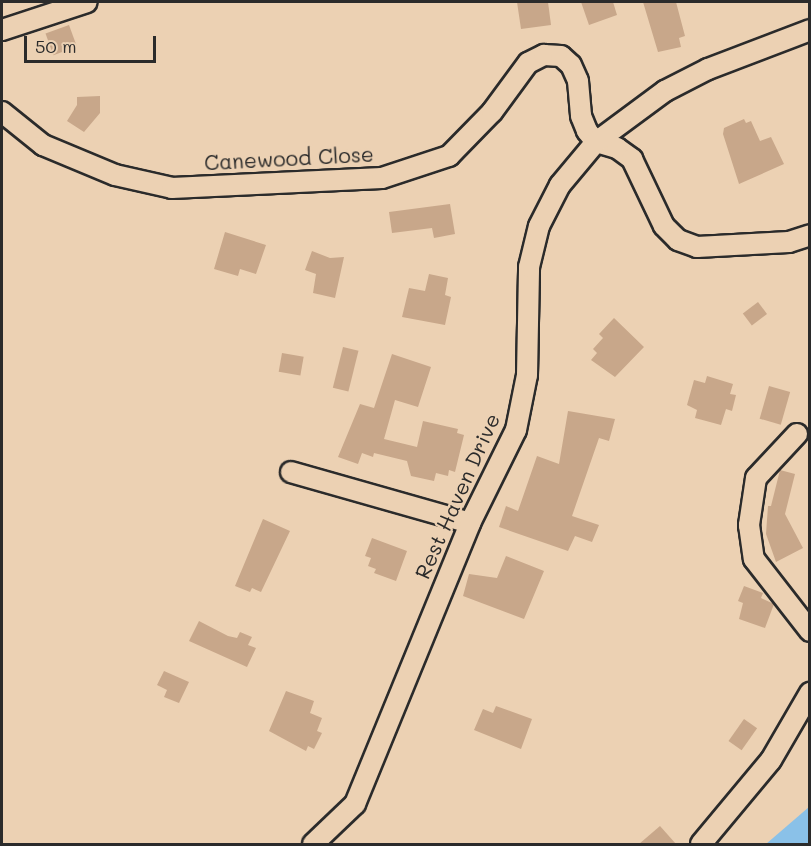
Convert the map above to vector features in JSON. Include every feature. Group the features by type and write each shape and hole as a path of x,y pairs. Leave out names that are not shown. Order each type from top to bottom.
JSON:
{"street":[{"path":"2,30 87,2"},
{"name":"Rest Haven Drive","path":"313,844 355,804 470,523 516,430 527,375 529,267 539,226 560,185 596,142 682,81 810,30"},
{"name":"Canewood Close","path":"2,112 43,145 115,175 172,188 262,187 382,178 449,156 492,112 528,63 544,55 561,56 571,65 578,81 581,116 596,142"},
{"path":"596,142 617,148 632,159 664,226 678,240 698,247 789,242 810,235"},
{"path":"797,434 756,478 749,525 754,559 810,632"},
{"path":"291,472 470,523"},
{"path":"701,844 771,760 810,693"}],"water":[{"path":"809,807 809,844 766,844"}],"building":[{"path":"517,2 548,2 551,25 521,29"},
{"path":"581,2 613,2 617,15 589,25"},
{"path":"643,2 676,2 685,36 679,38 681,47 658,52"},
{"path":"69,25 77,47 53,55 46,34"},
{"path":"100,96 100,113 84,132 67,121 77,105 77,97"},
{"path":"744,119 746,123 751,121 760,141 771,137 784,164 739,184 723,134 724,128"},
{"path":"450,204 455,234 434,238 432,228 392,233 389,212"},
{"path":"225,232 266,245 256,274 240,269 238,276 214,269"},
{"path":"312,251 330,258 344,257 335,298 313,293 316,274 305,270"},
{"path":"429,274 448,278 445,295 451,297 445,325 402,317 409,288 425,291"},
{"path":"758,302 767,314 752,325 743,313"},
{"path":"614,318 644,347 615,377 591,360 597,353 593,349 603,338 599,334"},
{"path":"343,347 359,351 348,392 333,388"},
{"path":"282,353 304,357 300,376 279,372"},
{"path":"392,354 431,367 418,407 395,400 384,439 417,447 423,421 458,429 457,433 464,435 455,472 449,470 448,476 436,473 434,481 411,476 407,461 374,453 373,457 362,453 358,464 338,457 360,404 374,408"},
{"path":"707,376 733,384 730,394 736,395 732,411 726,409 721,425 695,418 697,410 687,405 694,380 705,383"},
{"path":"769,386 790,392 781,425 760,419"},
{"path":"568,411 615,419 609,441 599,438 572,516 599,525 592,542 575,536 568,551 499,527 506,506 518,511 537,456 559,464"},
{"path":"780,470 795,474 785,514 803,548 776,562 766,534 768,506 771,506"},
{"path":"263,519 290,531 261,592 252,588 250,592 235,586"},
{"path":"372,538 407,551 396,581 374,573 376,569 368,566 371,558 365,556"},
{"path":"506,556 544,571 524,619 463,596 469,574 497,578"},
{"path":"744,586 763,593 761,598 774,604 765,628 739,619 743,603 738,601"},
{"path":"199,621 228,636 237,638 240,632 252,637 248,645 256,648 247,667 189,641"},
{"path":"164,671 189,682 179,703 164,697 167,690 157,685"},
{"path":"286,691 314,701 310,713 322,718 317,731 322,733 314,749 308,746 306,751 269,731"},
{"path":"496,706 532,719 521,749 474,730 483,709 493,713"},
{"path":"744,719 757,728 742,750 729,741"},
{"path":"660,826 676,844 639,844"}]}
